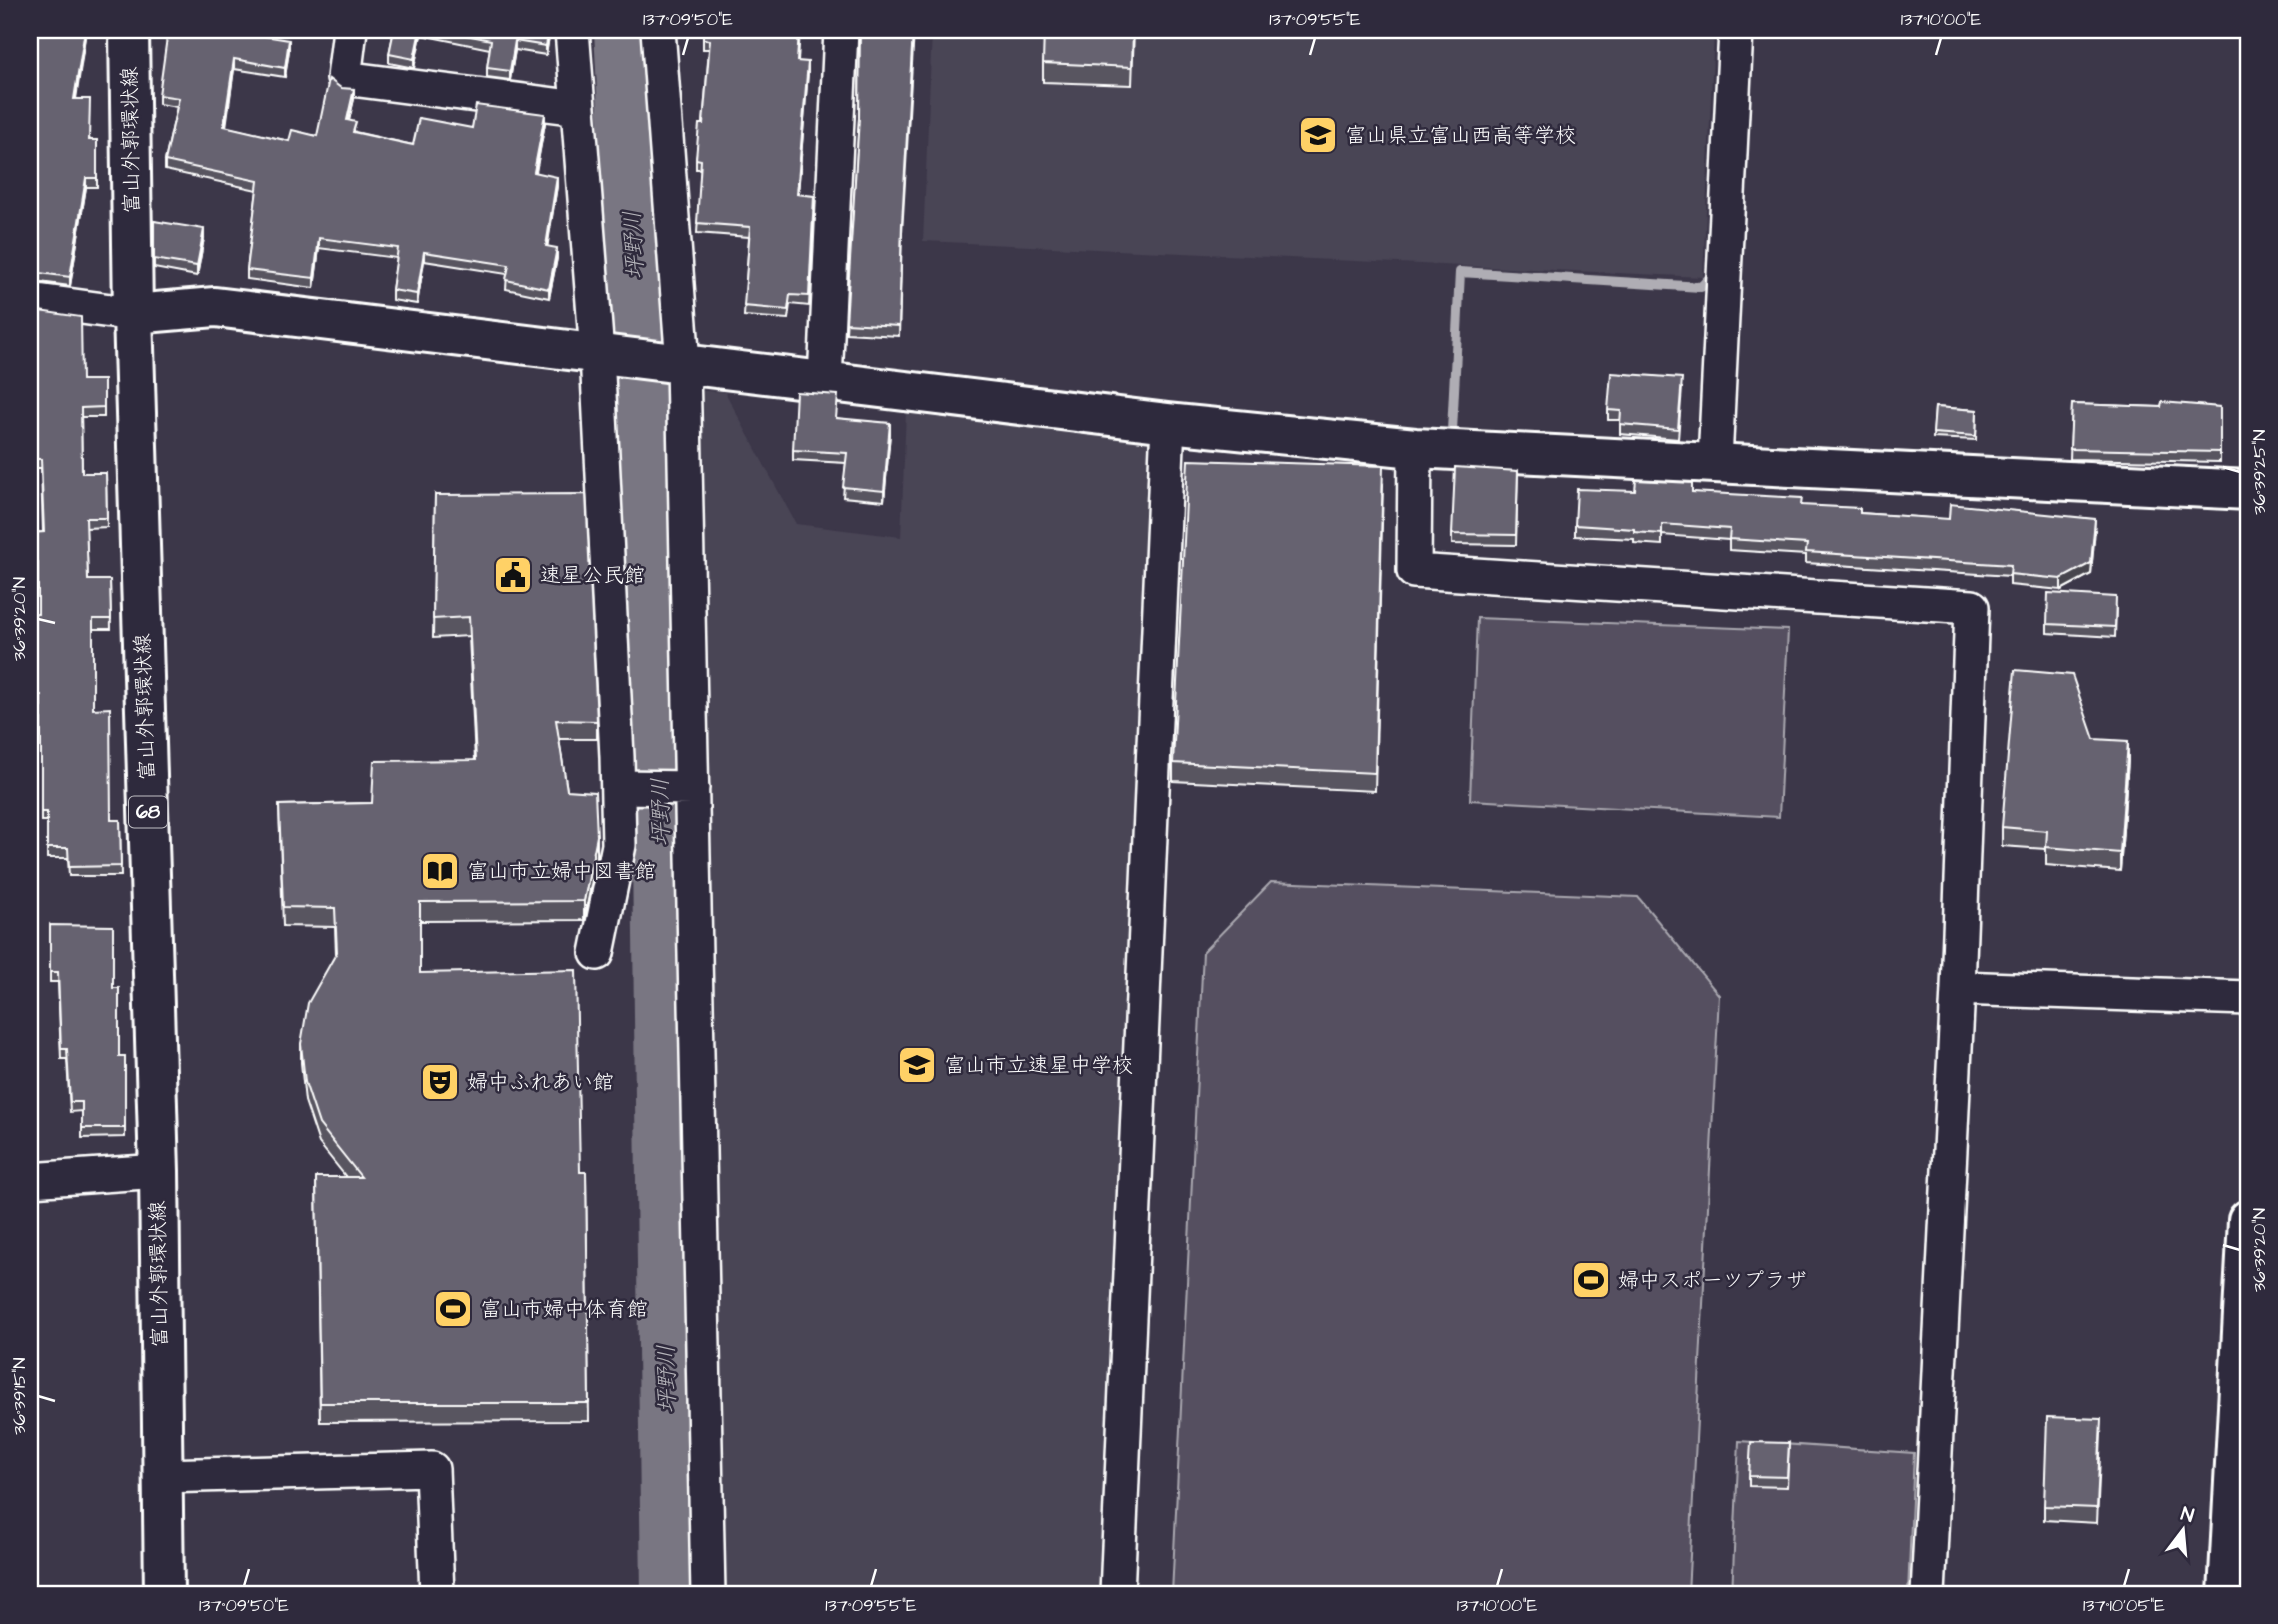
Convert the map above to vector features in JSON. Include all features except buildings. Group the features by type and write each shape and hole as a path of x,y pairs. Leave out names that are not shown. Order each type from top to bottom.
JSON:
{"street":[{"name":"富山外郭環状線","path":"129,30 133,314 159,1171 164,1594"},
{"path":"350,30 344,78 578,108"},
{"path":"572,30 597,354 618,787 619,845 597,953"},
{"path":"658,30 683,364 708,1594"},
{"path":"825,382 841,30"},
{"path":"1715,461 1736,30"},
{"path":"30,300 133,314 215,307 1168,423 1415,448 1715,461 2248,490"},
{"path":"1117,1594 1168,423"},
{"path":"1415,448 1414,571 1972,607 1958,988 1928,1594"},
{"path":"618,787 692,788"},
{"path":"1958,988 2248,998"},
{"path":"30,1180 159,1171"},
{"path":"2228,1594 2248,1220"},
{"path":"161,1476 432,1469 437,1594"}],"shaded area":[{"name":"富山県立富山西高等学校","path":"932,30 1714,30 1703,277 923,241"},
{"name":"富山市立速星中学校","path":"691,390 725,392 796,524 901,537 906,410 1161,437 1102,1594 718,1594"},
{"path":"1477,618 1788,630 1779,817 1470,800"},
{"path":"1271,882 1638,897 1719,995 1688,1594 1172,1594 1203,952"},
{"path":"1739,1441 1914,1453 1908,1594 1732,1594"}],"waterway":[{"name":"坪野川","path":"623,30 660,769 670,1594"},
{"path":"1452,431 1460,272 1701,287 1711,276 1711,269"}],"place":[{"name":"富山県立富山西高等学校","path":"1318,135"},
{"name":"速星公民館","path":"513,575"},
{"name":"富山市立婦中図書館","path":"440,871"},
{"name":"富山市立速星中学校","path":"917,1065"},
{"name":"婦中ふれあい館","path":"440,1082"},
{"name":"婦中スポーツプラザ","path":"1591,1280"},
{"name":"富山市婦中体育館","path":"453,1309"}]}
